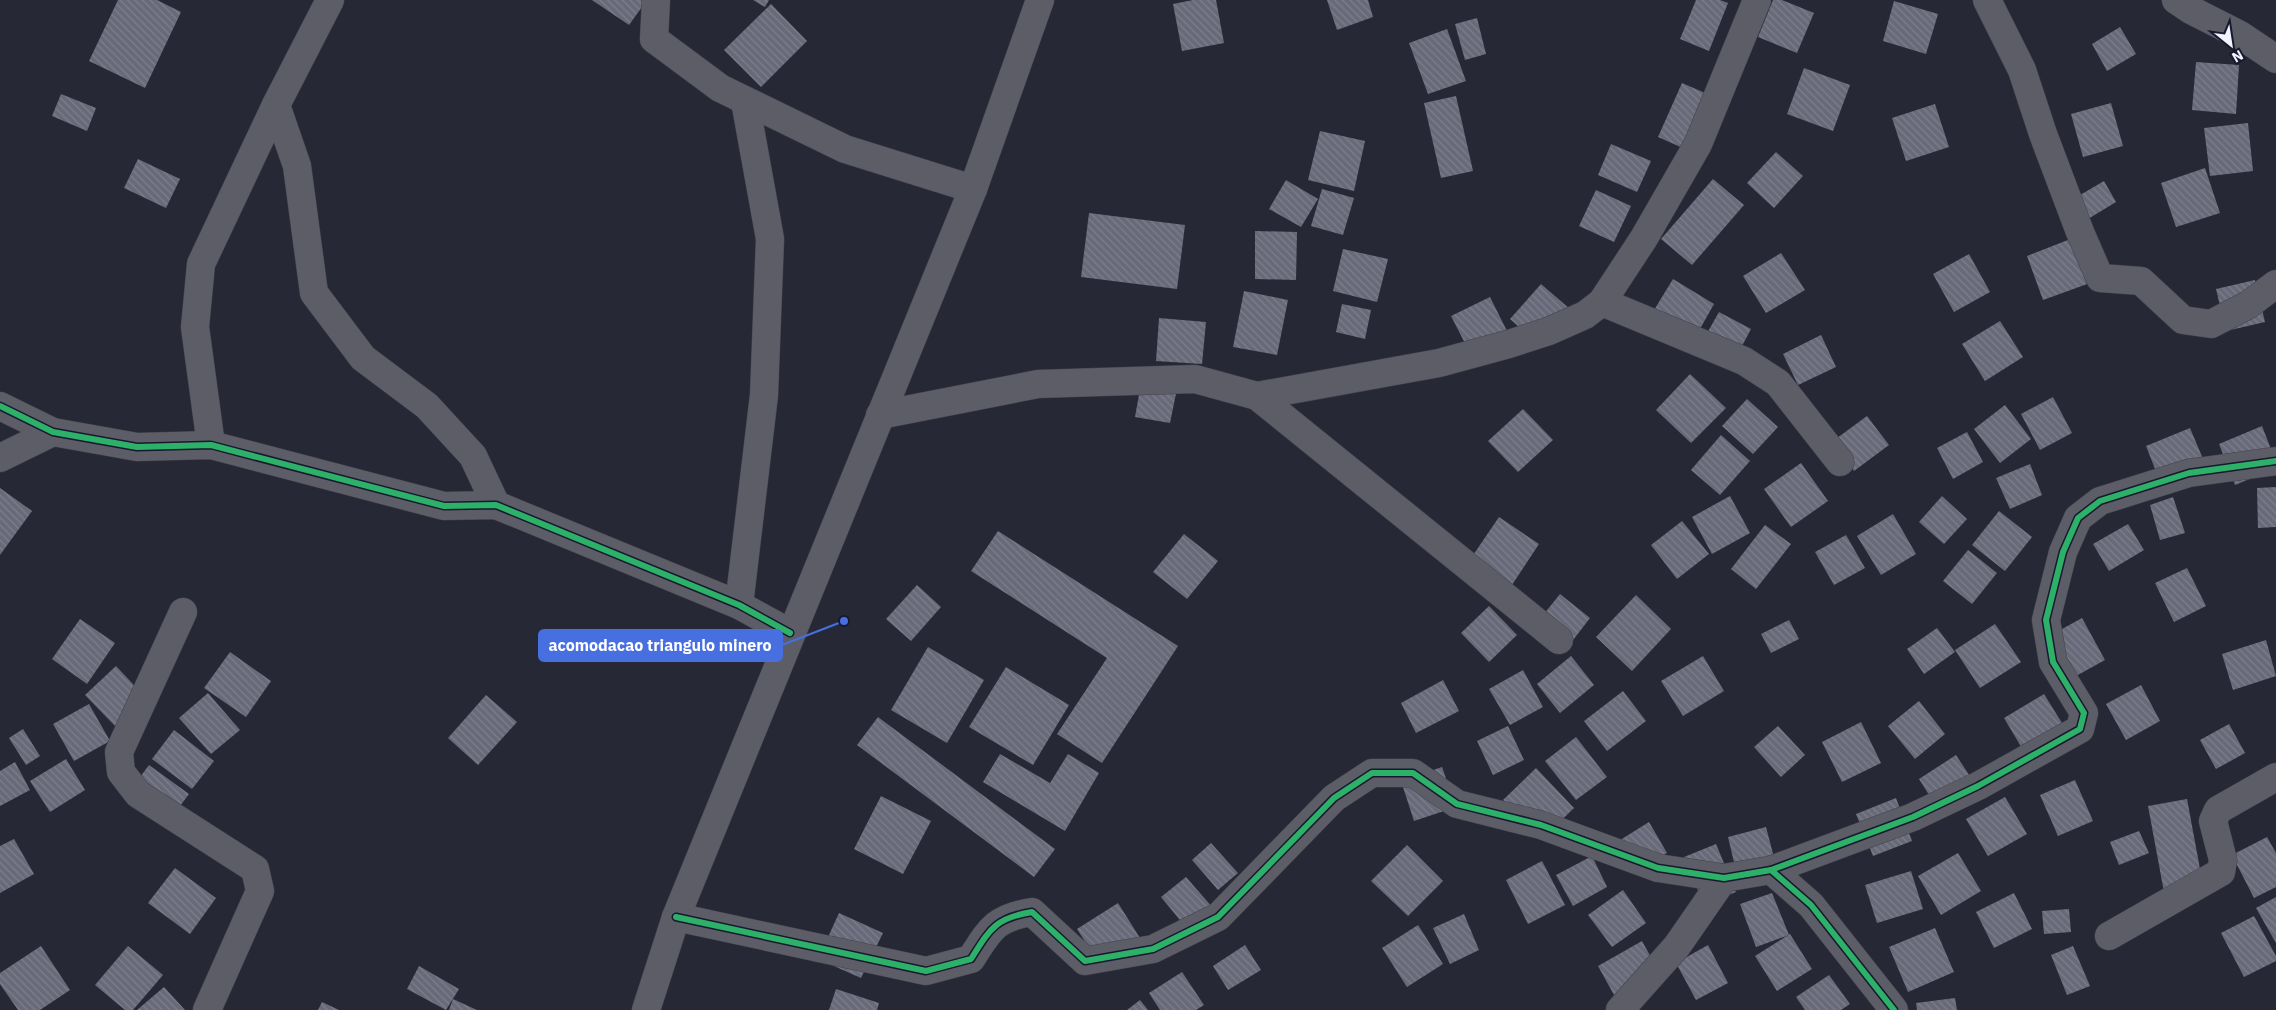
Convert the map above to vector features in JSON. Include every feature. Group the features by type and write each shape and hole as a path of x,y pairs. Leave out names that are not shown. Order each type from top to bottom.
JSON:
{"street":[{"path":"212,445 195,327 201,264 276,105 330,0"},
{"path":"656,0 654,40 720,88 845,150 973,189"},
{"path":"646,1010 676,917 790,633 973,189 1040,0"},
{"path":"1257,396 1439,363 1500,347 1549,331 1585,315 1602,302 1644,238 1698,144 1757,0"},
{"path":"1987,0 2022,70 2077,224 2100,278 2141,281 2183,320 2211,324 2248,305 2276,284"},
{"path":"2176,0 2191,10 2240,35 2276,59"},
{"path":"739,605 764,395 770,239 745,101"},
{"path":"276,105 297,166 314,293 363,358 427,406 473,456 496,505"},
{"path":"1602,302 1744,360 1778,383 1840,462"},
{"path":"880,415 1038,384 1195,379 1257,396 1559,640"},
{"path":"0,406 53,432 137,447 212,445 444,506 496,505 739,605 790,633"},
{"path":"0,458 53,432"},
{"path":"676,917 926,971 971,959 988,931 1009,916 1032,912 1085,961 1153,949 1218,917 1334,798 1372,773 1413,773 1457,804 1541,825 1658,868 1724,878 1771,870 1913,817 1978,786 2080,730 2084,713 2053,662 2046,620 2063,552 2078,518 2100,501 2189,473 2276,461"},
{"path":"183,612 119,752 121,772 138,794 255,870 260,891 207,1010"},
{"path":"2109,936 2221,872 2223,860 2212,820 2218,810 2276,777"},
{"path":"1771,870 1812,905 1888,1007"},
{"path":"1620,1010 1677,946 1724,878"}],"building":[{"path":"118,0 157,0 181,12 145,88 89,61"},
{"path":"592,0 647,0 629,25"},
{"path":"753,0 769,0 765,7"},
{"path":"1193,0 1216,0 1224,43 1182,51 1173,4"},
{"path":"1327,0 1368,0 1373,17 1337,30"},
{"path":"1696,0 1720,0 1728,3 1709,51 1680,39"},
{"path":"1773,0 1782,0 1814,13 1797,53 1758,37"},
{"path":"1894,1 1938,14 1926,54 1883,41"},
{"path":"771,4 807,41 761,87 724,50"},
{"path":"1477,18 1486,54 1465,60 1455,24"},
{"path":"2120,27 2136,54 2107,71 2092,44"},
{"path":"1447,29 1466,81 1428,94 1409,43"},
{"path":"2196,62 2239,65 2236,114 2192,110"},
{"path":"1804,68 1850,85 1833,131 1787,114"},
{"path":"1682,83 1719,99 1694,153 1658,137"},
{"path":"61,94 96,108 87,131 52,116"},
{"path":"1456,96 1473,171 1441,178 1424,103"},
{"path":"2111,103 2123,146 2083,157 2071,114"},
{"path":"1935,104 1949,147 1906,161 1892,118"},
{"path":"2248,123 2253,171 2210,176 2204,128"},
{"path":"1320,131 1365,141 1354,191 1308,180"},
{"path":"1611,144 1651,161 1637,192 1598,175"},
{"path":"1776,152 1803,176 1774,208 1747,183"},
{"path":"138,159 180,179 166,208 124,188"},
{"path":"2205,168 2220,213 2176,227 2161,183"},
{"path":"1713,179 1744,205 1692,265 1661,239"},
{"path":"1286,180 1318,199 1301,227 1269,209"},
{"path":"2104,181 2116,202 2088,219 2075,198"},
{"path":"1322,189 1354,198 1343,235 1311,226"},
{"path":"1596,190 1631,206 1614,242 1579,226"},
{"path":"1089,213 1185,225 1177,289 1081,277"},
{"path":"1255,231 1297,232 1296,280 1255,279"},
{"path":"2073,238 2090,283 2043,300 2027,256"},
{"path":"1343,249 1388,259 1377,302 1333,291"},
{"path":"1781,253 1805,290 1766,313 1743,276"},
{"path":"1969,254 1990,292 1954,312 1933,274"},
{"path":"1673,279 1714,304 1691,345 1648,320"},
{"path":"2255,280 2265,322 2226,331 2216,289"},
{"path":"1541,284 1570,309 1539,345 1510,319"},
{"path":"1244,291 1288,300 1277,355 1233,347"},
{"path":"1490,297 1510,337 1472,357 1451,316"},
{"path":"1342,304 1371,310 1365,339 1336,332"},
{"path":"1719,312 1751,329 1735,359 1702,342"},
{"path":"1159,318 1206,322 1202,364 1156,361"},
{"path":"2000,321 2023,357 1985,381 1962,344"},
{"path":"1821,335 1836,367 1798,385 1783,354"},
{"path":"1144,367 1180,374 1170,423 1135,417"},
{"path":"1690,374 1726,408 1691,443 1656,410"},
{"path":"2053,397 2072,433 2040,450 2021,414"},
{"path":"1747,399 1778,427 1753,454 1722,426"},
{"path":"2005,405 2031,439 2000,463 1974,429"},
{"path":"1523,409 1553,440 1518,472 1488,441"},
{"path":"1867,416 1889,445 1854,471 1833,441"},
{"path":"2262,426 2276,462 2276,468 2235,485 2219,444"},
{"path":"2190,428 2206,466 2161,484 2146,446"},
{"path":"1967,432 1983,462 1953,479 1937,448"},
{"path":"1721,435 1750,461 1720,495 1691,470"},
{"path":"1801,463 1828,501 1791,527 1764,489"},
{"path":"2030,464 2042,495 2010,509 1996,478"},
{"path":"2276,487 2276,527 2258,528 2257,488"},
{"path":"0,488 32,511 0,555"},
{"path":"1730,496 1750,533 1712,554 1692,517"},
{"path":"1942,496 1967,519 1944,544 1919,522"},
{"path":"2173,497 2185,533 2160,540 2150,505"},
{"path":"1999,511 2032,537 2005,571 1972,545"},
{"path":"1893,514 1916,554 1881,575 1857,536"},
{"path":"1499,517 1539,544 1506,594 1465,567"},
{"path":"1682,521 1709,554 1677,579 1651,545"},
{"path":"2128,524 2144,550 2109,571 2093,544"},
{"path":"1765,525 1791,544 1756,589 1731,569"},
{"path":"998,531 1178,646 1102,763 1057,734 1107,658 971,571"},
{"path":"1184,534 1218,561 1187,599 1153,572"},
{"path":"1846,535 1865,568 1834,585 1815,552"},
{"path":"1968,550 1997,573 1972,604 1943,581"},
{"path":"2187,568 2206,606 2174,622 2155,583"},
{"path":"917,585 941,607 911,641 886,619"},
{"path":"1560,594 1590,618 1567,648 1536,624"},
{"path":"1636,595 1671,629 1632,671 1596,637"},
{"path":"1489,606 1517,635 1489,662 1461,633"},
{"path":"2082,618 2105,660 2067,681 2044,639"},
{"path":"80,619 115,643 87,684 52,659"},
{"path":"1789,620 1799,639 1771,653 1761,634"},
{"path":"1995,624 2021,662 1980,688 1955,650"},
{"path":"1937,628 1955,652 1924,674 1907,649"},
{"path":"2266,640 2276,676 2233,690 2222,654"},
{"path":"928,647 984,680 947,743 891,710"},
{"path":"230,652 271,681 246,717 204,688"},
{"path":"1571,656 1594,685 1560,713 1537,684"},
{"path":"1703,656 1724,691 1683,716 1661,681"},
{"path":"116,666 146,698 115,726 85,695"},
{"path":"1006,667 1069,705 1033,765 969,727"},
{"path":"1523,670 1543,707 1510,725 1489,689"},
{"path":"1443,680 1459,711 1416,733 1401,703"},
{"path":"2141,685 2160,721 2126,740 2106,704"},
{"path":"1623,691 1646,721 1607,751 1584,721"},
{"path":"208,693 240,730 211,754 179,718"},
{"path":"2044,694 2070,736 2029,760 2004,718"},
{"path":"486,695 517,722 478,765 448,738"},
{"path":"1919,701 1945,734 1915,759 1888,726"},
{"path":"89,704 110,741 74,761 53,724"},
{"path":"878,717 1055,849 1034,877 857,745"},
{"path":"1861,722 1881,763 1842,782 1822,742"},
{"path":"2229,724 2245,753 2216,769 2200,740"},
{"path":"1508,726 1524,760 1493,775 1477,741"},
{"path":"1778,726 1805,755 1781,777 1754,747"},
{"path":"23,729 40,756 26,765 9,738"},
{"path":"174,730 214,761 192,789 152,759"},
{"path":"1576,737 1607,777 1576,800 1545,761"},
{"path":"1000,754 1050,783 1068,754 1099,773 1065,831 983,782"},
{"path":"1956,755 1981,793 1943,817 1919,779"},
{"path":"66,759 85,790 50,812 30,781"},
{"path":"15,762 30,790 0,806 0,771"},
{"path":"149,765 189,794 165,826 126,796"},
{"path":"1442,767 1456,807 1414,821 1401,781"},
{"path":"1536,768 1574,808 1541,840 1503,800"},
{"path":"2075,780 2093,821 2058,836 2040,795"},
{"path":"881,796 931,821 903,874 854,849"},
{"path":"2005,797 2027,834 1988,856 1966,819"},
{"path":"1896,798 1912,841 1873,856 1856,814"},
{"path":"2187,799 2203,885 2164,892 2148,806"},
{"path":"1649,822 1667,853 1635,872 1617,842"},
{"path":"1766,827 1776,865 1737,875 1728,837"},
{"path":"2139,831 2149,853 2119,865 2110,842"},
{"path":"2267,837 2276,853 2276,887 2254,898 2232,855"},
{"path":"14,839 34,874 0,893 0,846"},
{"path":"1211,843 1238,873 1218,890 1192,860"},
{"path":"1716,844 1736,892 1704,905 1684,857"},
{"path":"1407,845 1443,881 1408,916 1371,881"},
{"path":"1958,853 1981,891 1941,915 1918,876"},
{"path":"1592,856 1607,887 1573,906 1556,875"},
{"path":"1542,861 1565,905 1528,924 1506,880"},
{"path":"175,868 216,898 190,934 148,903"},
{"path":"1911,871 1923,909 1877,923 1865,885"},
{"path":"1186,877 1213,908 1188,930 1161,897"},
{"path":"1623,890 1646,923 1612,947 1588,915"},
{"path":"1772,893 1789,935 1756,947 1740,904"},
{"path":"2014,893 2032,929 1994,948 1976,912"},
{"path":"2276,897 2276,943 2256,908"},
{"path":"1118,903 1145,946 1104,971 1077,929"},
{"path":"2069,909 2071,932 2044,934 2042,911"},
{"path":"839,913 883,933 861,978 818,959"},
{"path":"1464,914 1479,950 1450,964 1433,928"},
{"path":"2254,916 2276,956 2276,961 2244,977 2221,933"},
{"path":"1418,925 1443,964 1407,987 1382,948"},
{"path":"1935,928 1954,972 1908,992 1889,947"},
{"path":"1790,934 1812,969 1777,991 1755,956"},
{"path":"1642,941 1663,979 1619,1004 1598,966"},
{"path":"1245,945 1261,970 1228,990 1213,966"},
{"path":"1708,945 1728,983 1696,1000 1676,963"},
{"path":"41,946 70,990 40,1010 18,1010 0,984 0,973"},
{"path":"128,946 163,975 133,1010 125,1010 95,985"},
{"path":"2073,946 2090,986 2067,995 2051,955"},
{"path":"419,966 459,989 446,1010 407,989"},
{"path":"1182,972 1204,1005 1196,1010 1160,1010 1149,993"},
{"path":"1829,975 1850,1004 1841,1010 1805,1010 1796,997"},
{"path":"164,987 185,1010 137,1010"},
{"path":"836,989 879,1003 877,1010 829,1010"},
{"path":"1955,998 1957,1010 1917,1010 1916,1003"},
{"path":"453,999 477,1010 449,1010"},
{"path":"1140,1000 1148,1010 1127,1010"},
{"path":"322,1002 339,1010 318,1010"}],"cycle path":[{"path":"0,406 53,432 137,447 211,445 444,506 496,505 739,605 790,633"},
{"path":"1771,870 1913,817 1978,786 2080,729 2084,713 2053,662 2046,620 2063,552 2078,518 2100,501 2189,473 2276,461"},
{"path":"676,917 926,971 971,959 995,926 1010,918 1032,912 1085,961 1153,949 1218,917 1334,798 1372,773 1413,773 1457,804 1541,825 1658,868 1724,878 1771,870 1811,905 1894,1010"}],"place":[{"name":"acomodacao triangulo minero","path":"844,621"}]}
